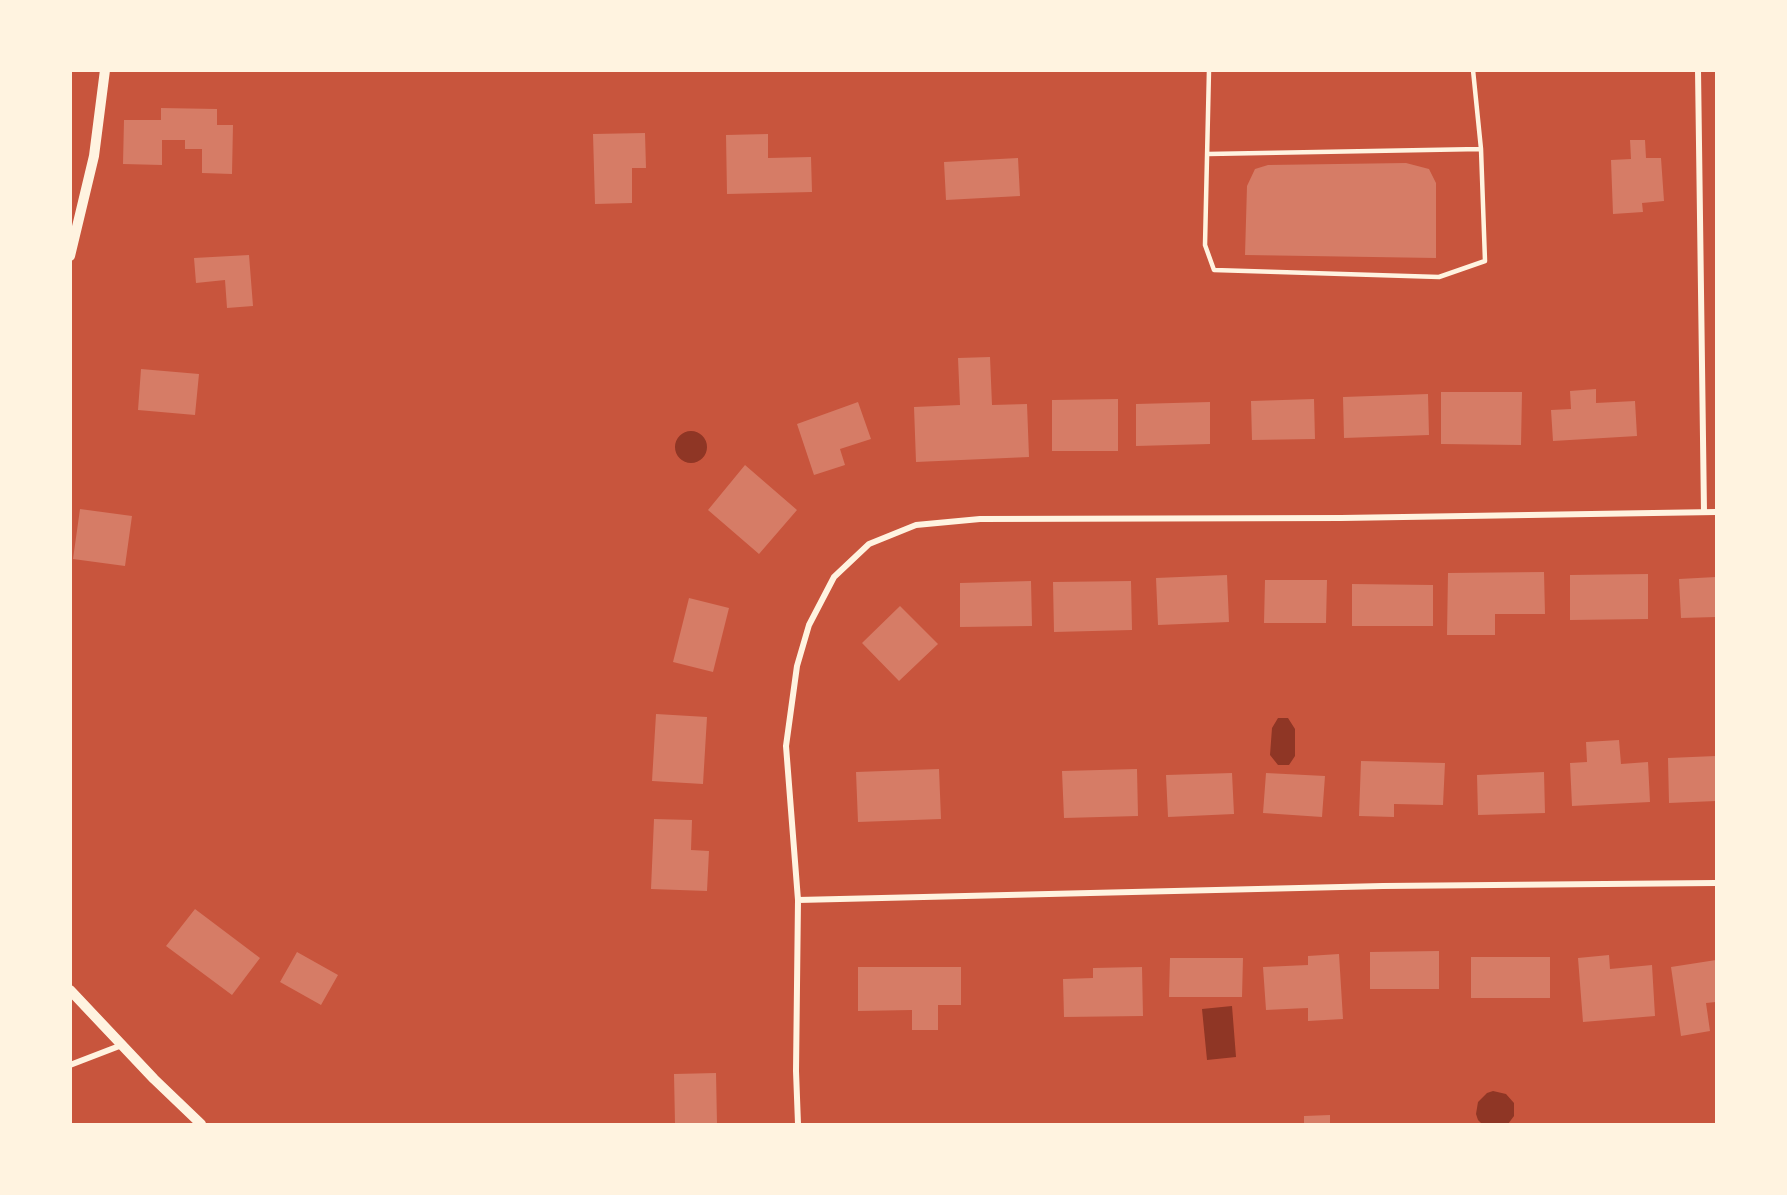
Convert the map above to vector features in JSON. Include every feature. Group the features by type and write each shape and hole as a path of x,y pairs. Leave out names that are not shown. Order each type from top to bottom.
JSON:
{"street":[{"path":"70,256 94,156 105,70"},
{"path":"1698,70 1704,512"},
{"path":"798,1125 796,1071 798,900 786,746 797,666 809,625 834,577 868,544 916,525 980,519 1341,518 1716,512"},
{"path":"798,900 1383,886 1716,883"},
{"path":"70,990 201,1125"},
{"path":"70,1065 122,1045"}],"lane":[{"path":"1209,70 1205,245 1214,270 1439,277 1485,261 1481,149 1473,70"},
{"path":"1208,154 1481,149"}],"shaded area":[{"path":"691,431 703,435 707,447 703,459 691,463 679,459 675,447 679,435"},
{"path":"1278,718 1288,718 1295,729 1295,756 1289,765 1278,765 1270,755 1272,728"},
{"path":"1232,1006 1236,1057 1207,1060 1202,1009"},
{"path":"1493,1091 1506,1094 1514,1103 1514,1116 1508,1124 1482,1124 1478,1120 1476,1114 1478,1102 1487,1093"}],"building":[{"path":"161,108 217,109 217,125 233,125 232,174 202,173 202,149 185,149 185,140 162,140 162,165 123,164 124,120 161,120"},
{"path":"645,133 646,168 632,168 632,203 595,204 593,134"},
{"path":"768,134 768,158 811,157 812,192 727,194 726,135"},
{"path":"1630,140 1645,140 1646,158 1661,158 1664,201 1642,203 1643,212 1613,214 1611,160 1631,159"},
{"path":"1018,158 1020,196 946,200 944,162"},
{"path":"1406,163 1429,169 1436,183 1436,258 1245,255 1247,186 1255,169 1268,165"},
{"path":"249,255 253,306 227,308 225,280 196,283 194,258"},
{"path":"990,357 992,405 1027,404 1029,457 916,462 914,407 960,405 958,358"},
{"path":"141,369 199,374 195,415 138,410"},
{"path":"1596,389 1596,403 1635,401 1637,436 1553,441 1551,410 1571,409 1570,391"},
{"path":"1441,392 1522,392 1521,445 1441,444"},
{"path":"1428,394 1429,435 1344,438 1343,397"},
{"path":"1118,399 1118,451 1052,451 1052,400"},
{"path":"1314,399 1315,439 1252,440 1251,401"},
{"path":"858,402 871,439 840,449 845,465 814,475 797,424"},
{"path":"1210,402 1210,444 1136,446 1136,404"},
{"path":"745,465 797,510 759,554 708,510"},
{"path":"80,509 132,516 125,566 73,559"},
{"path":"1544,572 1545,614 1495,614 1495,635 1447,635 1448,573"},
{"path":"1648,574 1648,619 1570,620 1570,575"},
{"path":"1227,575 1229,622 1158,625 1156,578"},
{"path":"1716,577 1716,617 1681,618 1679,579"},
{"path":"1265,580 1327,580 1326,623 1264,623"},
{"path":"1031,581 1032,626 960,627 960,583"},
{"path":"1131,581 1132,630 1054,632 1053,582"},
{"path":"1352,584 1433,585 1433,626 1352,626"},
{"path":"689,598 729,608 713,672 673,662"},
{"path":"900,606 938,644 899,681 862,643"},
{"path":"656,714 707,717 703,784 652,781"},
{"path":"1619,740 1621,764 1648,762 1650,802 1572,806 1570,763 1587,762 1586,742"},
{"path":"1716,756 1716,801 1669,803 1668,758"},
{"path":"1361,761 1445,763 1443,805 1394,804 1394,817 1359,816"},
{"path":"939,769 941,819 858,822 856,772"},
{"path":"1137,769 1138,816 1064,818 1062,771"},
{"path":"1544,772 1545,813 1478,815 1477,775"},
{"path":"1232,773 1234,814 1168,817 1166,775"},
{"path":"1266,773 1325,776 1322,817 1263,813"},
{"path":"654,819 692,820 691,850 709,851 707,891 651,889"},
{"path":"195,909 260,958 232,995 166,946"},
{"path":"1439,951 1439,989 1370,989 1370,952"},
{"path":"297,952 338,975 321,1005 280,982"},
{"path":"1339,954 1343,1019 1308,1021 1308,1008 1266,1010 1263,967 1308,965 1308,956"},
{"path":"1609,955 1610,969 1652,965 1655,1016 1583,1022 1578,958"},
{"path":"1471,957 1550,957 1550,998 1471,998"},
{"path":"1170,958 1243,958 1242,997 1169,997"},
{"path":"1716,960 1716,1002 1706,1003 1710,1031 1681,1036 1671,967"},
{"path":"858,967 961,967 961,1005 938,1005 938,1030 912,1030 912,1010 858,1011"},
{"path":"1142,967 1143,1016 1064,1017 1063,979 1093,978 1093,968"},
{"path":"716,1073 717,1124 675,1124 674,1074"},
{"path":"1330,1115 1330,1124 1304,1124 1304,1116"}]}
